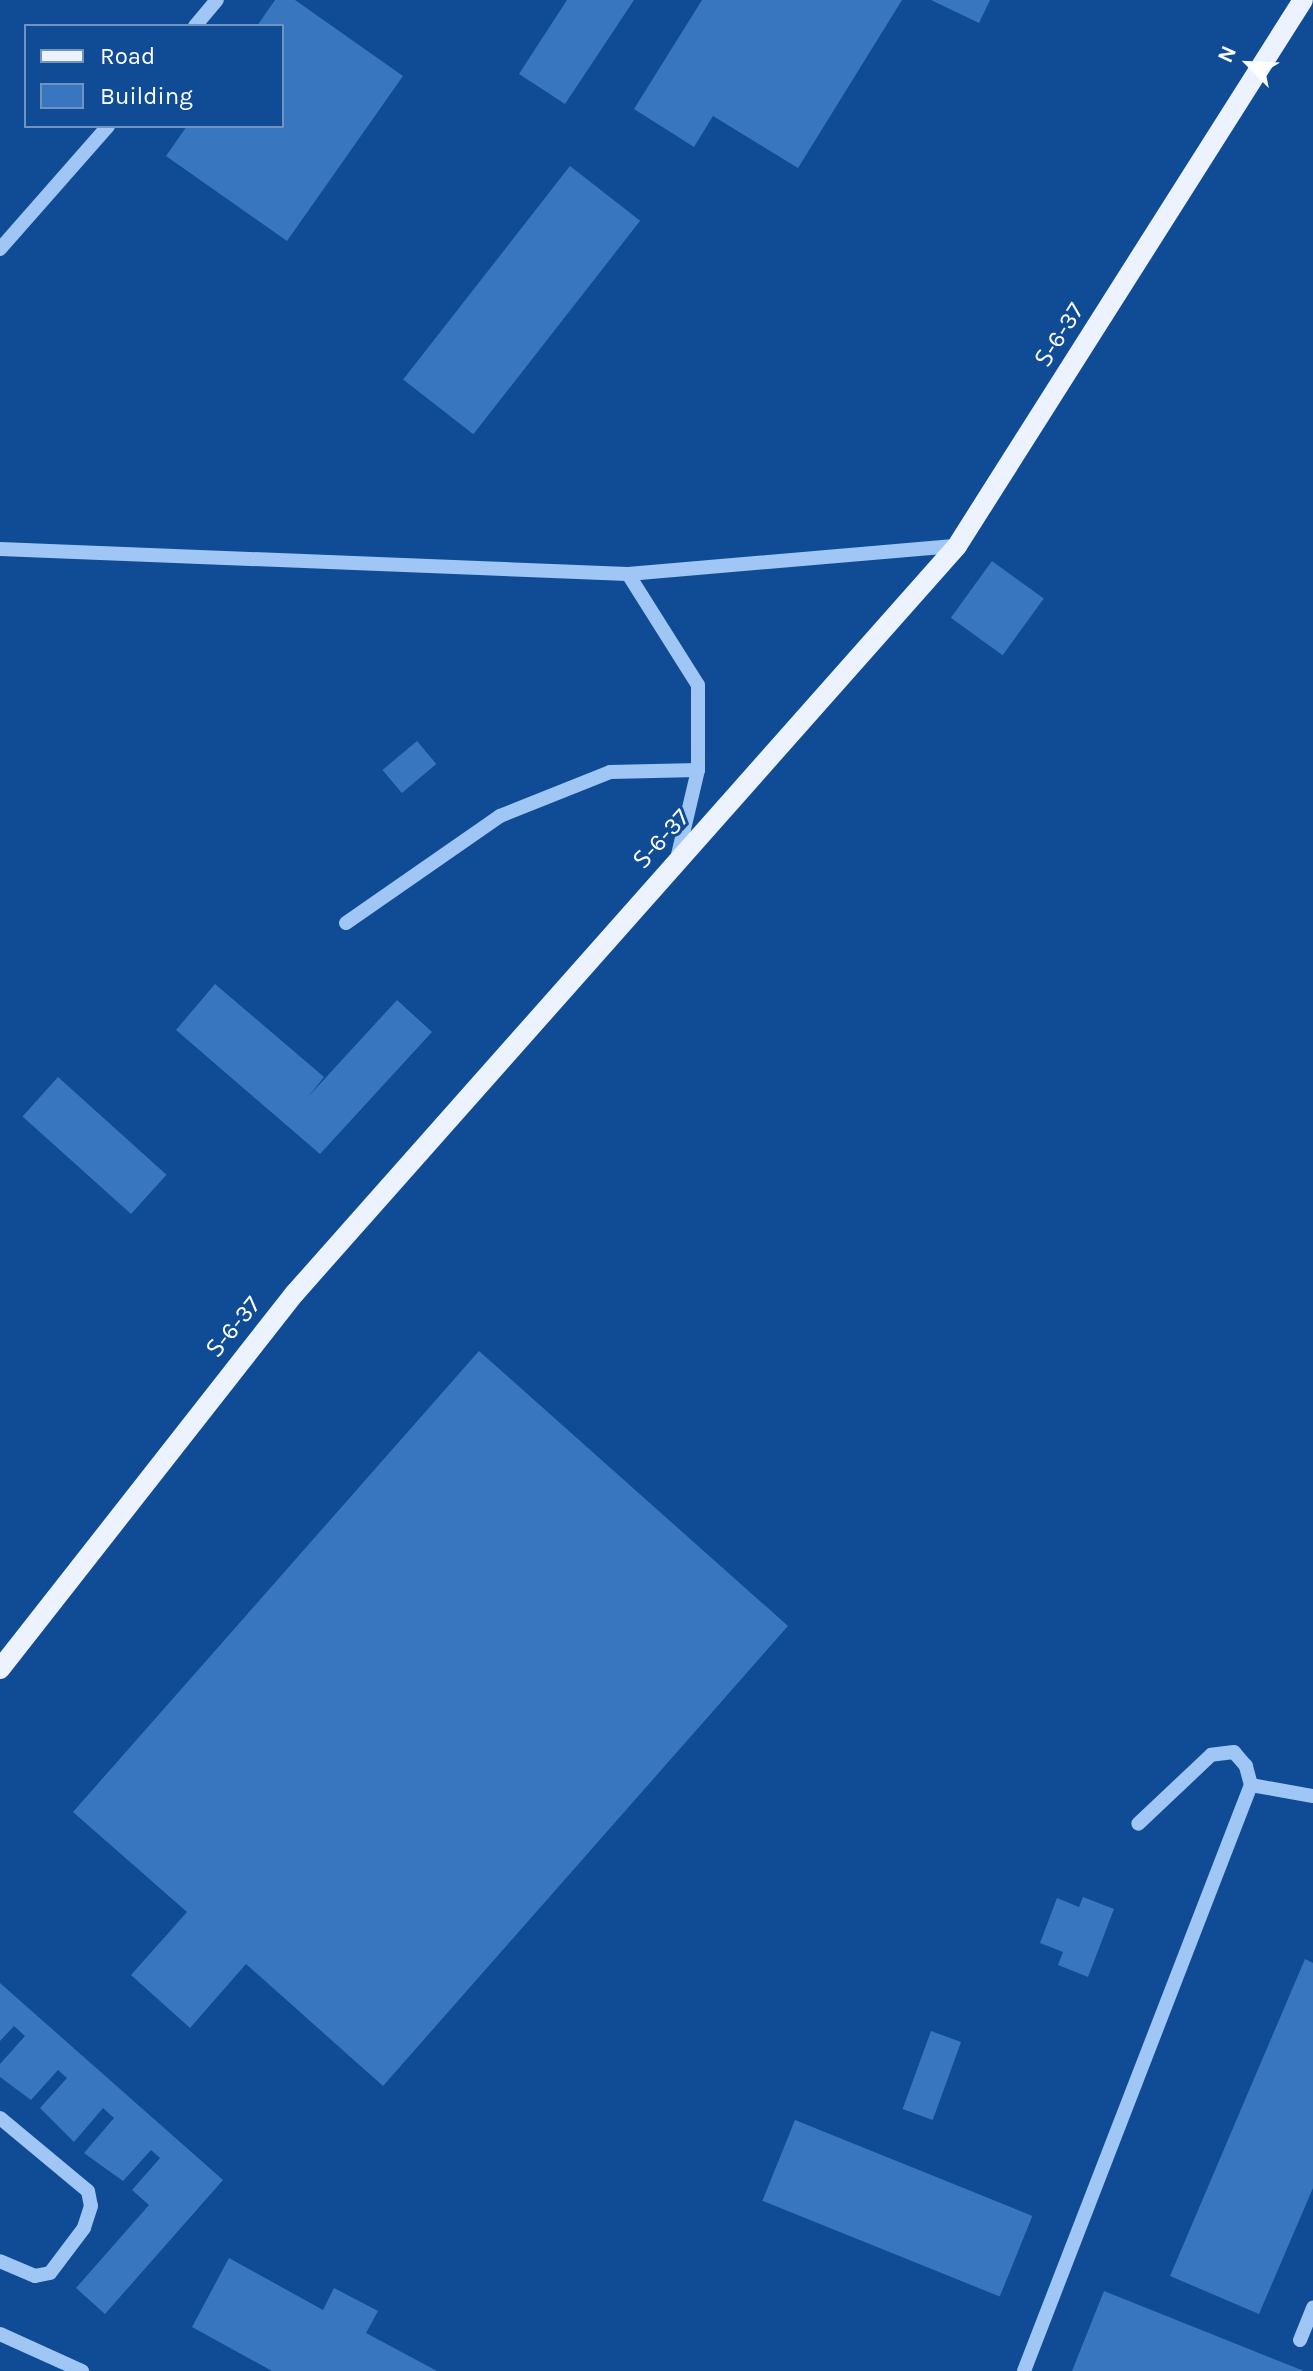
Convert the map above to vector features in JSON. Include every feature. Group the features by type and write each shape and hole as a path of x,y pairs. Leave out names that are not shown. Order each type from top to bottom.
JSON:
{"main road":[{"name":"Տ-6-37","path":"0,1669 295,1293 957,546 1303,0"}],"street":[{"path":"197,24 217,0"},
{"path":"0,249 106,128"},
{"path":"0,549 628,574 957,546"},
{"path":"628,574 698,685 698,770 676,863"},
{"path":"346,923 500,816 610,772 698,770"},
{"path":"1024,2371 1251,1785 1246,1766 1234,1752 1211,1755 1138,1824"},
{"path":"1251,1785 1313,1796"},
{"path":"0,2118 88,2191 91,2206 84,2228 50,2273 35,2276 0,2261"},
{"path":"1300,2340 1313,2307"},
{"path":"0,2334 82,2371"}],"building":[{"path":"275,0 295,0 403,76 287,241 166,156 186,128 284,128 284,24 258,24"},
{"path":"567,0 634,0 565,104 519,74"},
{"path":"702,0 902,0 798,168 713,116 694,147 634,109"},
{"path":"931,0 990,0 979,23"},
{"path":"570,166 640,221 473,434 403,380"},
{"path":"992,561 1044,599 1003,655 951,618"},
{"path":"417,741 436,764 402,793 383,770"},
{"path":"215,984 324,1077 308,1097 397,1000 432,1032 320,1154 176,1030"},
{"path":"58,1077 166,1175 131,1214 23,1116"},
{"path":"479,1351 788,1626 383,2086 246,1964 190,2028 131,1975 187,1912 73,1812"},
{"path":"1083,1897 1114,1909 1088,1977 1058,1965 1063,1952 1040,1943 1057,1898 1079,1907"},
{"path":"1305,1959 1313,1963 1313,2188 1259,2314 1170,2276"},
{"path":"0,1983 223,2180 105,2314 76,2288 149,2205 132,2190 160,2158 151,2150 123,2181 84,2153 114,2118 103,2108 74,2142 40,2108 67,2078 58,2070 31,2100 0,2077 0,2064 25,2036 14,2026 0,2041"},
{"path":"931,2031 961,2042 933,2120 903,2109"},
{"path":"795,2120 1032,2216 1000,2297 762,2201"},
{"path":"229,2258 323,2310 334,2288 378,2311 366,2333 437,2371 272,2371 192,2327"},
{"path":"1104,2291 1304,2371 1072,2371"}]}
